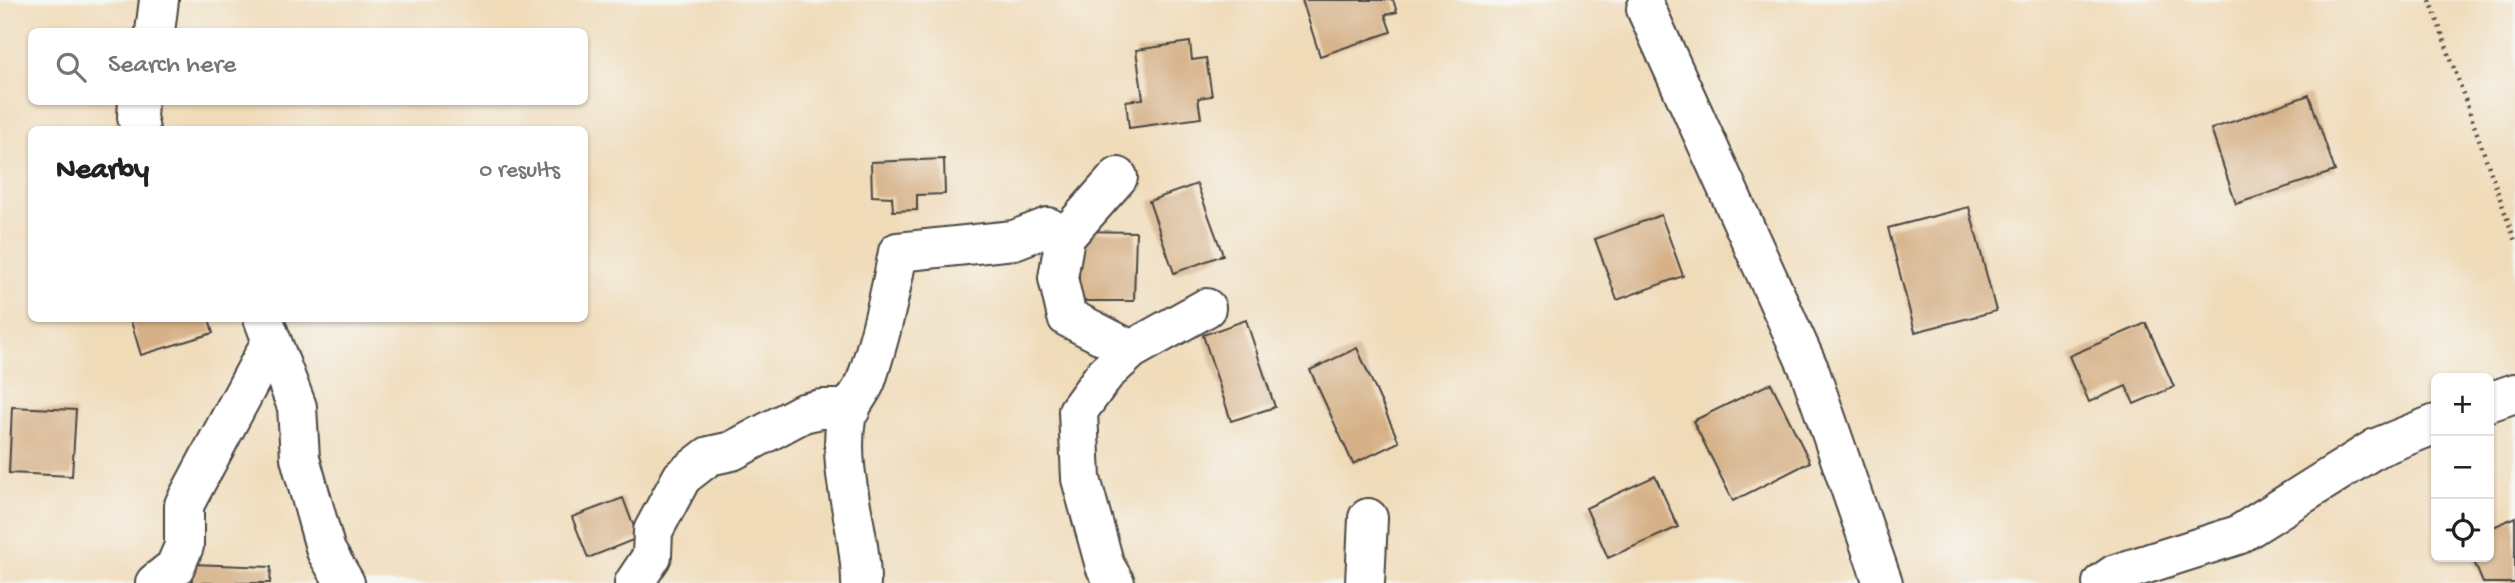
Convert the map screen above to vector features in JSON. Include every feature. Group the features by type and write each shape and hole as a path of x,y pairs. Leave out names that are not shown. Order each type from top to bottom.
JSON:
{"street":[{"path":"156,28 159,0"},
{"path":"1646,9 1809,369 1883,583"},
{"path":"138,105 139,126"},
{"path":"1118,177 1065,237 1058,278 1067,317 1131,350"},
{"path":"861,583 857,536 848,501 846,416 861,394 881,338 898,252 1013,240 1048,227 1065,237"},
{"path":"1115,583 1105,566 1081,479 1078,411 1105,374 1131,350 1206,308"},
{"path":"155,583 175,567 184,546 184,505 267,330"},
{"path":"267,330 297,407 300,458 326,551 345,583"},
{"path":"2494,400 2515,393"},
{"path":"634,583 652,556 653,531 682,477 709,456 732,451 803,413 821,409 851,409"},
{"path":"2102,583 2115,574 2238,535 2376,448 2431,426"},
{"path":"1365,583 1368,518"}],"path":[{"path":"2430,0 2515,242"}],"building":[{"path":"1302,0 1393,0 1397,12 1385,15 1391,32 1320,56"},
{"path":"1190,42 1192,60 1206,58 1212,96 1198,98 1201,118 1129,128 1126,101 1143,99 1136,50"},
{"path":"2309,95 2335,171 2236,204 2211,129"},
{"path":"944,159 945,194 917,195 917,210 893,211 892,197 872,196 871,162"},
{"path":"1197,184 1223,255 1174,273 1149,201"},
{"path":"1969,207 1996,311 1915,332 1888,228"},
{"path":"1661,215 1683,276 1617,300 1595,239"},
{"path":"1079,231 1136,232 1134,301 1079,301"},
{"path":"1246,320 1275,407 1231,421 1203,335"},
{"path":"131,322 210,322 213,333 141,355"},
{"path":"2146,323 2174,387 2134,404 2126,386 2089,402 2069,356"},
{"path":"1357,348 1399,442 1353,464 1310,370"},
{"path":"1771,383 1810,462 1733,501 1693,421"},
{"path":"12,407 76,410 72,476 9,473"},
{"path":"1655,476 1678,527 1608,558 1586,508"},
{"path":"623,498 638,538 588,558 572,517"},
{"path":"2515,517 2515,583 2483,583 2474,562 2494,562 2494,527"},
{"path":"192,564 271,567 270,583 192,583"}]}
